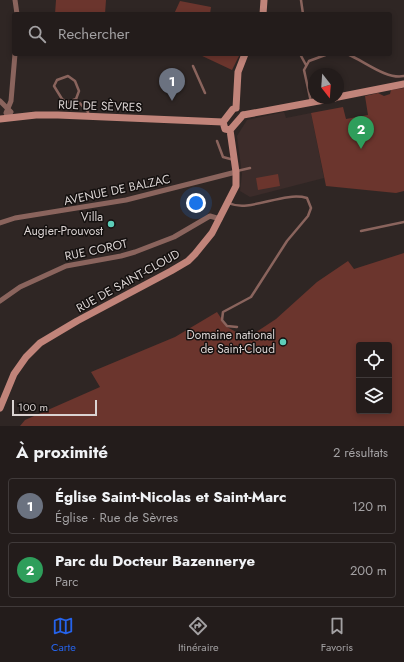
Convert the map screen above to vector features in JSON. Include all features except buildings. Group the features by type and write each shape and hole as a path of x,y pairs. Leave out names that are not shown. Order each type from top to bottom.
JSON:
{"main road":[{"path":"263,12 264,0"},
{"path":"236,108 238,72 244,56"},
{"path":"344,96 404,84"},
{"path":"236,108 232,109 223,122 225,129 230,130 243,115 308,104"},
{"path":"236,108 240,110 243,115"},
{"name":"RUE DE SÈVRES","path":"0,119 36,115 223,122"},
{"name":"RUE DE SAINT-CLOUD","path":"0,408 14,374 26,357 40,343 188,261 212,233 236,186 235,160 230,130"}],"street":[{"path":"15,0 17,12"},
{"path":"7,106 11,101 15,56"},
{"path":"0,101 7,106 11,112 8,117"},
{"name":"AVENUE DE BALZAC","path":"0,223 15,218 126,200 236,172"},
{"name":"RUE COROT","path":"0,301 20,287 66,266 121,256 174,237 210,216 220,219"}],"lane":[{"path":"301,0 303,12"},
{"path":"301,56 306,66"},
{"path":"308,89 304,70 309,61 323,56"},
{"path":"352,56 372,67 391,75 404,76"},
{"path":"193,66 205,94"},
{"path":"68,76 75,81 79,90 76,99 68,102 62,100 54,86 57,80 68,76"},
{"path":"76,99 88,112 88,117"},
{"path":"217,141 223,157 235,160"},
{"path":"236,172 250,168"},
{"path":"229,202 236,206 245,206 268,200 300,196 307,198 311,208 308,216 287,241 251,297 223,312 222,320 227,326 237,327"},
{"path":"361,231 404,222"}],"shaded area":[{"path":"56,0 106,0 105,12 55,12"},
{"path":"180,1 211,7 210,12 175,12"},
{"path":"202,56 239,56 232,70"},
{"path":"404,88 404,191 396,193 326,186 311,113 343,107 346,119 368,115 365,96 378,93 384,96 390,94 391,90"},
{"path":"284,112 286,118 311,113 324,178 250,197 240,191 242,174 237,136 247,120"},
{"path":"278,174 280,186 258,190 256,178"},
{"name":"Domaine national de Saint-Cloud","path":"404,253 404,426 20,426 25,420 100,387 91,372 175,337 217,312 227,327 247,338 276,319 317,282 348,261 354,269"}],"place":[{"name":"Église Saint-Nicolas et Saint-Marc","path":"172,101"},
{"name":"Parc du Docteur Bazennerye","path":"361,149"},
{"name":"Villa Augier-Prouvost","path":"111,224"},
{"name":"Domaine national de Saint-Cloud","path":"283,342"}]}
